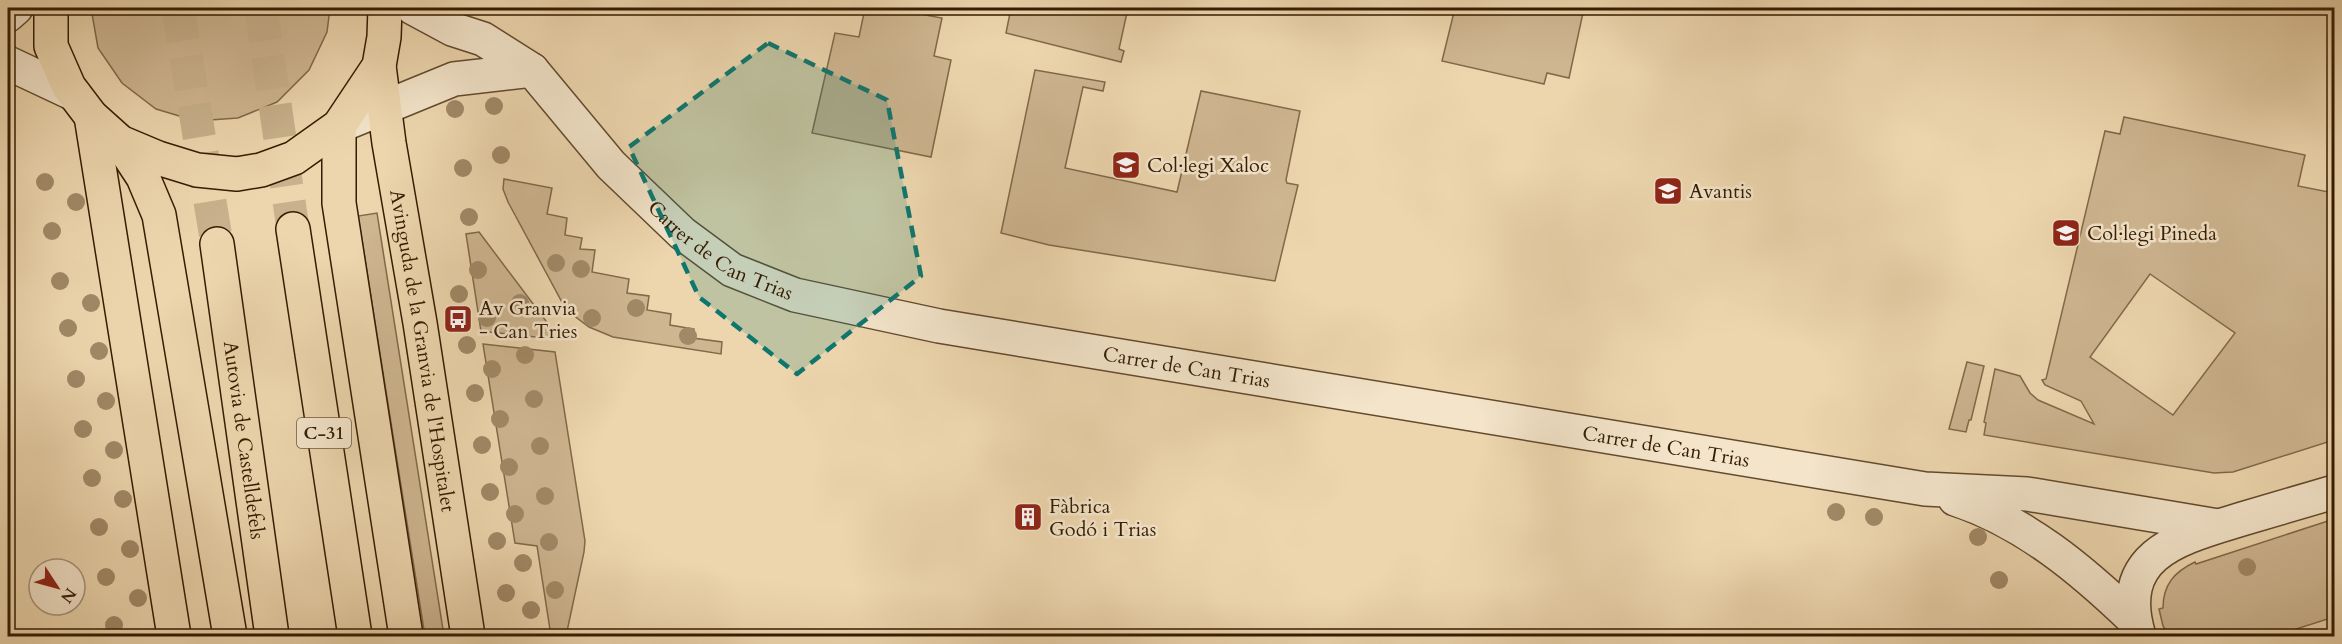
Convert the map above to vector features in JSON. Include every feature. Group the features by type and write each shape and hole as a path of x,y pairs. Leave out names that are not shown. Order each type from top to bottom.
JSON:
{"main road":[{"path":"51,8 51,46 69,87 83,105 120,142 142,177 159,215 230,636"},
{"path":"120,142 158,158 198,170 237,174 261,170 294,158 339,126 379,66 384,37 385,8"},
{"name":"Avinguda de la Granvia de l'Hospitalet","path":"379,66 389,143 420,323 468,636"},
{"path":"83,105 174,636"},
{"path":"339,126 339,203 406,636"},
{"name":"C-31","path":"293,229 355,636"},
{"name":"Autovia de Castelldefels","path":"217,244 272,636"}],"street":[{"path":"8,15 16,8"},
{"name":"Carrer de Can Trias","path":"413,8 452,29 483,39 532,70 611,165 682,233 732,270 795,295 939,326 1925,489 2027,494 2218,526"},
{"path":"8,63 83,105"},
{"path":"339,126 454,79 532,70"},
{"name":"Carrer de Can Trias","path":"1925,489 1984,508 2054,549 2137,628"},
{"path":"2137,628 2134,594 2139,577 2148,562 2161,550 2195,533 2334,492"}],"highlighted area":[{"path":"768,43 887,100 921,276 797,374 699,297 629,147"}],"shaded area":[{"path":"91,8 330,8 327,32 309,70 277,102 238,118 196,121 156,109 122,83 98,48"},
{"path":"865,8 926,8 925,15 942,18 934,56 951,60 931,157 812,133 835,33 859,37"},
{"path":"1011,8 1128,8 1119,49 1124,51 1121,62 1006,33"},
{"path":"1455,8 1584,8 1569,78 1547,73 1544,84 1442,61"},
{"path":"1035,70 1105,82 1103,91 1083,87 1065,168 1177,192 1201,91 1300,111 1286,180 1287,183 1298,185 1275,281 1049,245 1001,233"},
{"path":"2124,117 2305,155 2298,186 2334,193 2334,440 2233,472 2214,473 1984,435 1986,423 1984,422 1995,369 2020,376 2030,393 2038,400 2094,424 2081,401 2045,385 2042,380 2046,379 2105,131 2120,134","holes":["2150,274 2235,333 2173,415 2090,357"]},
{"path":"504,179 552,188 547,214 567,218 565,235 582,238 580,249 595,250 592,272 629,279 627,293 649,296 647,310 671,314 670,325 694,329 693,338 722,342 721,354 613,337 589,327 573,315 563,304 508,202 503,189"},
{"path":"377,213 444,636 425,636 358,216"},
{"path":"479,232 549,325 553,339 481,331 466,234"},
{"path":"483,344 555,352 585,541 566,636 551,636 537,546 515,543"},
{"path":"1967,362 1984,366 1966,432 1949,429"},
{"path":"2334,519 2334,617 2274,636 2169,636 2163,626 2159,609 2163,608 2165,593 2171,580 2181,570 2195,562 2196,564"}],"tunnel":[{"path":"178,8 217,244"},
{"path":"261,8 293,229"}],"place":[{"name":"Col·legi Xaloc","path":"1126,165"},
{"name":"Avantis","path":"1668,191"},
{"name":"Col·legi Pineda","path":"2066,233"},
{"name":"Av Granvia - Can Tries","path":"458,319"},
{"name":"Fàbrica Godó i Trias","path":"1028,517"}]}
